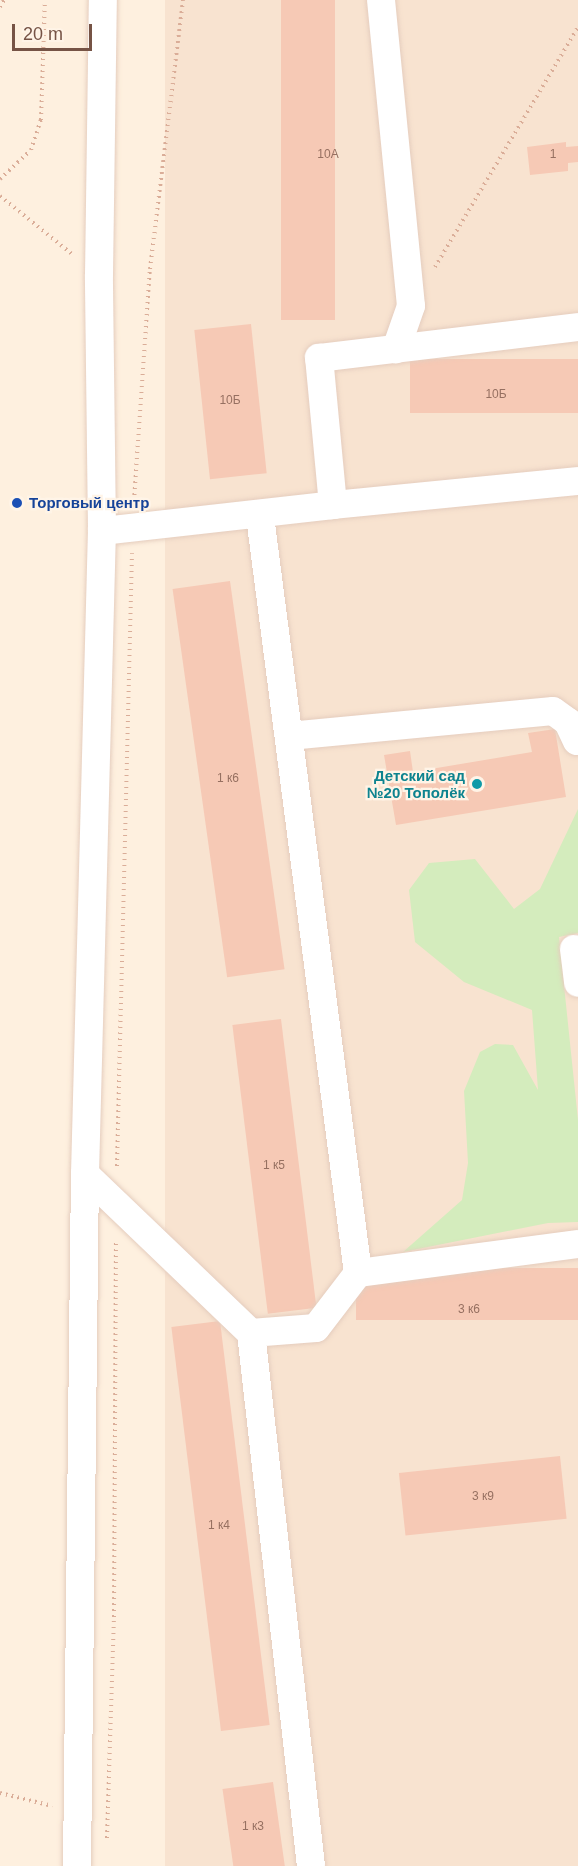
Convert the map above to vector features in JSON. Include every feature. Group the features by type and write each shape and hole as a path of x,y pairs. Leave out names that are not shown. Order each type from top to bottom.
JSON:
{"lane":[{"path":"77,1866 85,1174 102,531 99,275 103,0"},
{"path":"381,0 411,306 396,349"},
{"path":"333,505 319,358 578,327"},
{"path":"102,531 578,481"},
{"path":"251,1333 316,1328 358,1273 260,516"},
{"path":"289,736 553,711 568,722 577,741"},
{"path":"574,949 578,983"},
{"path":"85,1174 251,1333 310,1866"},
{"path":"358,1273 578,1244"}],"path":[{"path":"0,7 4,0"},
{"path":"0,179 31,150 40,120 45,0"},
{"path":"107,1842 114,1617 116,1203 133,528 150,269 183,0"},
{"path":"411,306 578,27"},
{"path":"0,196 99,275"},
{"path":"0,1793 78,1812"}],"shaded area":[{"path":"165,0 578,0 578,1866 165,1866"}],"green space":[{"path":"578,809 578,933 559,937 578,1120 578,1222 548,1223 403,1252 462,1200 468,1163 464,1091 480,1052 495,1044 513,1045 538,1090 532,1010 464,982 415,942 409,890 429,863 475,859 514,909 540,889"}],"building":[{"path":"281,0 335,0 335,320 281,320"},
{"path":"566,142 566,147 578,146 578,162 568,163 568,171 530,175 527,147"},
{"path":"251,324 267,473 210,479 194,330"},
{"path":"410,359 578,359 578,413 410,413"},
{"path":"230,581 285,969 227,977 173,589"},
{"name":"Детский сад №20 Тополёк","path":"555,729 566,797 396,825 384,755 410,751 413,772 532,752 528,733"},
{"path":"281,1019 316,1308 268,1314 232,1025"},
{"path":"356,1268 578,1268 578,1320 356,1320"},
{"path":"220,1321 270,1725 221,1731 171,1327"},
{"path":"560,1456 567,1519 405,1536 399,1473"},
{"path":"273,1782 285,1866 233,1866 222,1789"}],"place":[{"name":"Торговый центр","path":"17,503"},
{"name":"Детский сад №20 Тополёк","path":"477,784"}]}
